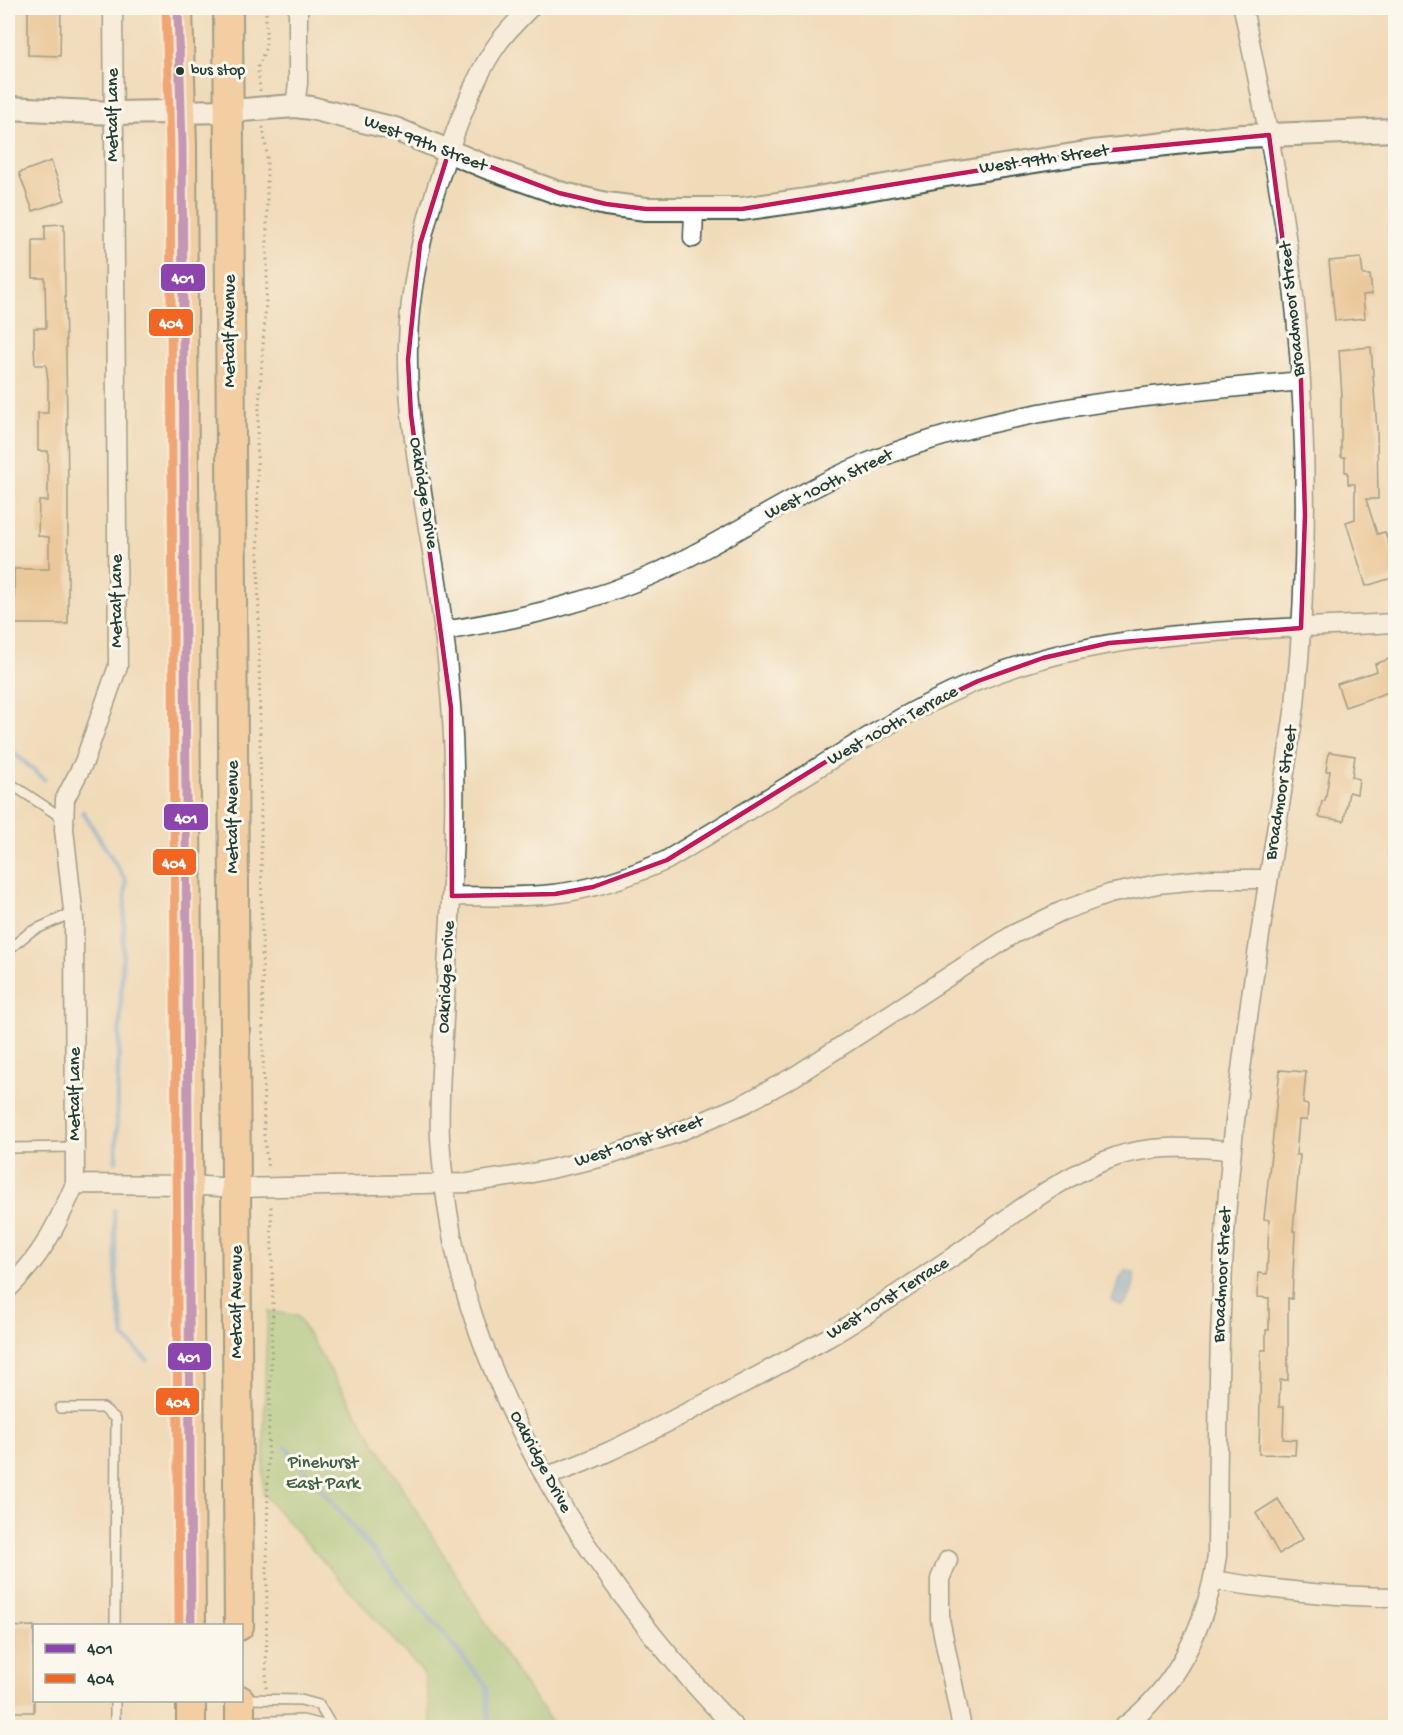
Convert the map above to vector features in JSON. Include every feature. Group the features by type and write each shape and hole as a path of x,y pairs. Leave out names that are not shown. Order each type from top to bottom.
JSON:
{"main road":[{"path":"178,8 181,112 191,1624"},
{"name":"Metcalf Avenue","path":"228,8 239,1624"},
{"path":"191,1702 191,1728"}],"street":[{"name":"Metcalf Lane","path":"75,1184 74,912 64,819 65,799 84,762 118,666 113,8"},
{"path":"295,106 298,83 298,8"},
{"name":"Oakridge Drive","path":"530,8 499,42 470,96 434,189 420,244 410,304 408,360 412,425 444,631 454,777 452,896 440,1115 449,1220 474,1318 496,1377 523,1435 560,1502 607,1574 647,1629 735,1728"},
{"name":"Broadmoor Street","path":"1122,1728 1155,1698 1178,1668 1206,1609 1213,1580 1216,1556 1220,1331 1232,1150 1241,1067 1295,705 1301,628 1305,515 1301,381 1296,314 1284,219 1243,8"},
{"name":"West 99th Street","path":"8,108 113,113 229,111 295,106 340,114 396,129 489,168 559,193 606,204 646,209 694,210 742,209 806,200 1092,152 1269,135 1395,130"},
{"path":"693,238 694,210"},
{"name":"West 100th Street","path":"444,631 509,620 560,608 621,588 690,556 842,474 876,458 936,437 1005,418 1050,410 1183,392 1301,381"},
{"name":"West 100th Terrace","path":"452,896 555,894 593,887 633,875 667,860 882,727 932,700 1043,658 1109,643 1155,637 1395,623"},
{"name":"West 101st Street","path":"75,1184 188,1185 236,1188 468,1183 528,1174 604,1157 674,1134 744,1104 815,1064 1014,934 1062,911 1109,894 1158,884 1208,879 1268,879"},
{"name":"West 101st Terrace","path":"546,1476 612,1450 728,1392 832,1335 963,1251 1061,1182 1084,1169 1116,1157 1149,1149 1188,1147 1232,1150"},
{"path":"8,1289 28,1270 45,1245 75,1184"},
{"path":"948,1560 940,1579 940,1619 962,1728"},
{"path":"1213,1580 1293,1593 1395,1597"}],"lane":[{"path":"8,783 64,819"},
{"path":"8,950 30,932 74,912"},
{"path":"8,1106 8,1148 75,1147"},
{"path":"60,1408 103,1408 116,1419 116,1624"},
{"path":"240,1712 269,1699 301,1700 320,1705 333,1727"},
{"path":"115,1702 115,1728"},
{"path":"240,1712 302,1720 333,1727"}],"path":[{"path":"266,8 266,47 258,67 267,154 267,285 257,437 264,1136 271,1187 273,1307 265,1655 265,1685 269,1699"}],"highlighted area":[{"path":"1269,135 1301,381 1305,515 1301,628 1109,643 1043,658 978,681 882,727 667,860 593,887 555,894 452,896 451,708 411,415 408,360 420,244 449,151 559,193 606,204 646,209 742,209 1092,152"}],"green space":[{"name":"Pinehurst East Park","path":"268,1311 297,1316 519,1677 555,1727 432,1727 424,1674 263,1494"}],"water":[{"path":"1126,1270 1134,1273 1134,1282 1130,1296 1122,1306 1112,1299 1121,1276"}],"building":[{"path":"28,8 61,8 60,56 28,55"},
{"path":"51,161 65,200 33,211 19,173"},
{"path":"64,224 68,624 14,624 14,569 49,569 49,537 38,536 39,501 48,501 48,451 38,451 38,413 48,413 48,381 46,365 35,365 34,347 34,328 46,328 45,278 33,278 33,240 45,240 45,225"},
{"path":"1361,258 1363,275 1370,275 1372,294 1363,295 1365,318 1335,321 1329,261"},
{"path":"1371,347 1377,430 1378,499 1366,499 1377,534 1385,532 1395,565 1395,577 1366,586 1346,522 1355,519 1355,484 1348,484 1345,457 1341,457 1342,397 1339,350"},
{"path":"1395,657 1395,690 1345,707 1337,684 1377,671 1375,664"},
{"path":"1329,752 1355,756 1352,777 1359,779 1357,794 1349,792 1344,821 1319,817 1322,801 1325,801 1330,771 1326,771"},
{"path":"1280,1070 1306,1072 1303,1104 1308,1105 1307,1120 1299,1120 1296,1155 1300,1155 1293,1231 1295,1231 1292,1299 1288,1298 1288,1380 1280,1380 1279,1407 1284,1407 1283,1439 1296,1440 1295,1455 1259,1454 1261,1350 1266,1350 1266,1330 1269,1330 1269,1298 1257,1297 1258,1273 1267,1274 1269,1220 1264,1219"},
{"path":"1278,1499 1303,1539 1279,1554 1256,1513"},
{"path":"33,1626 34,1712 8,1712 8,1627"}],"waterway":[{"path":"8,748 44,779"},
{"path":"83,812 126,881 116,1161"},
{"path":"114,1210 117,1292 124,1337 147,1360"},
{"path":"286,1447 487,1686 489,1728"}],"transit line":[{"name":"404","path":"166,8 170,146 179,1624"},
{"name":"401","path":"178,8 182,146 191,1624"}],"place":[{"name":"bus stop","path":"180,71"}]}
